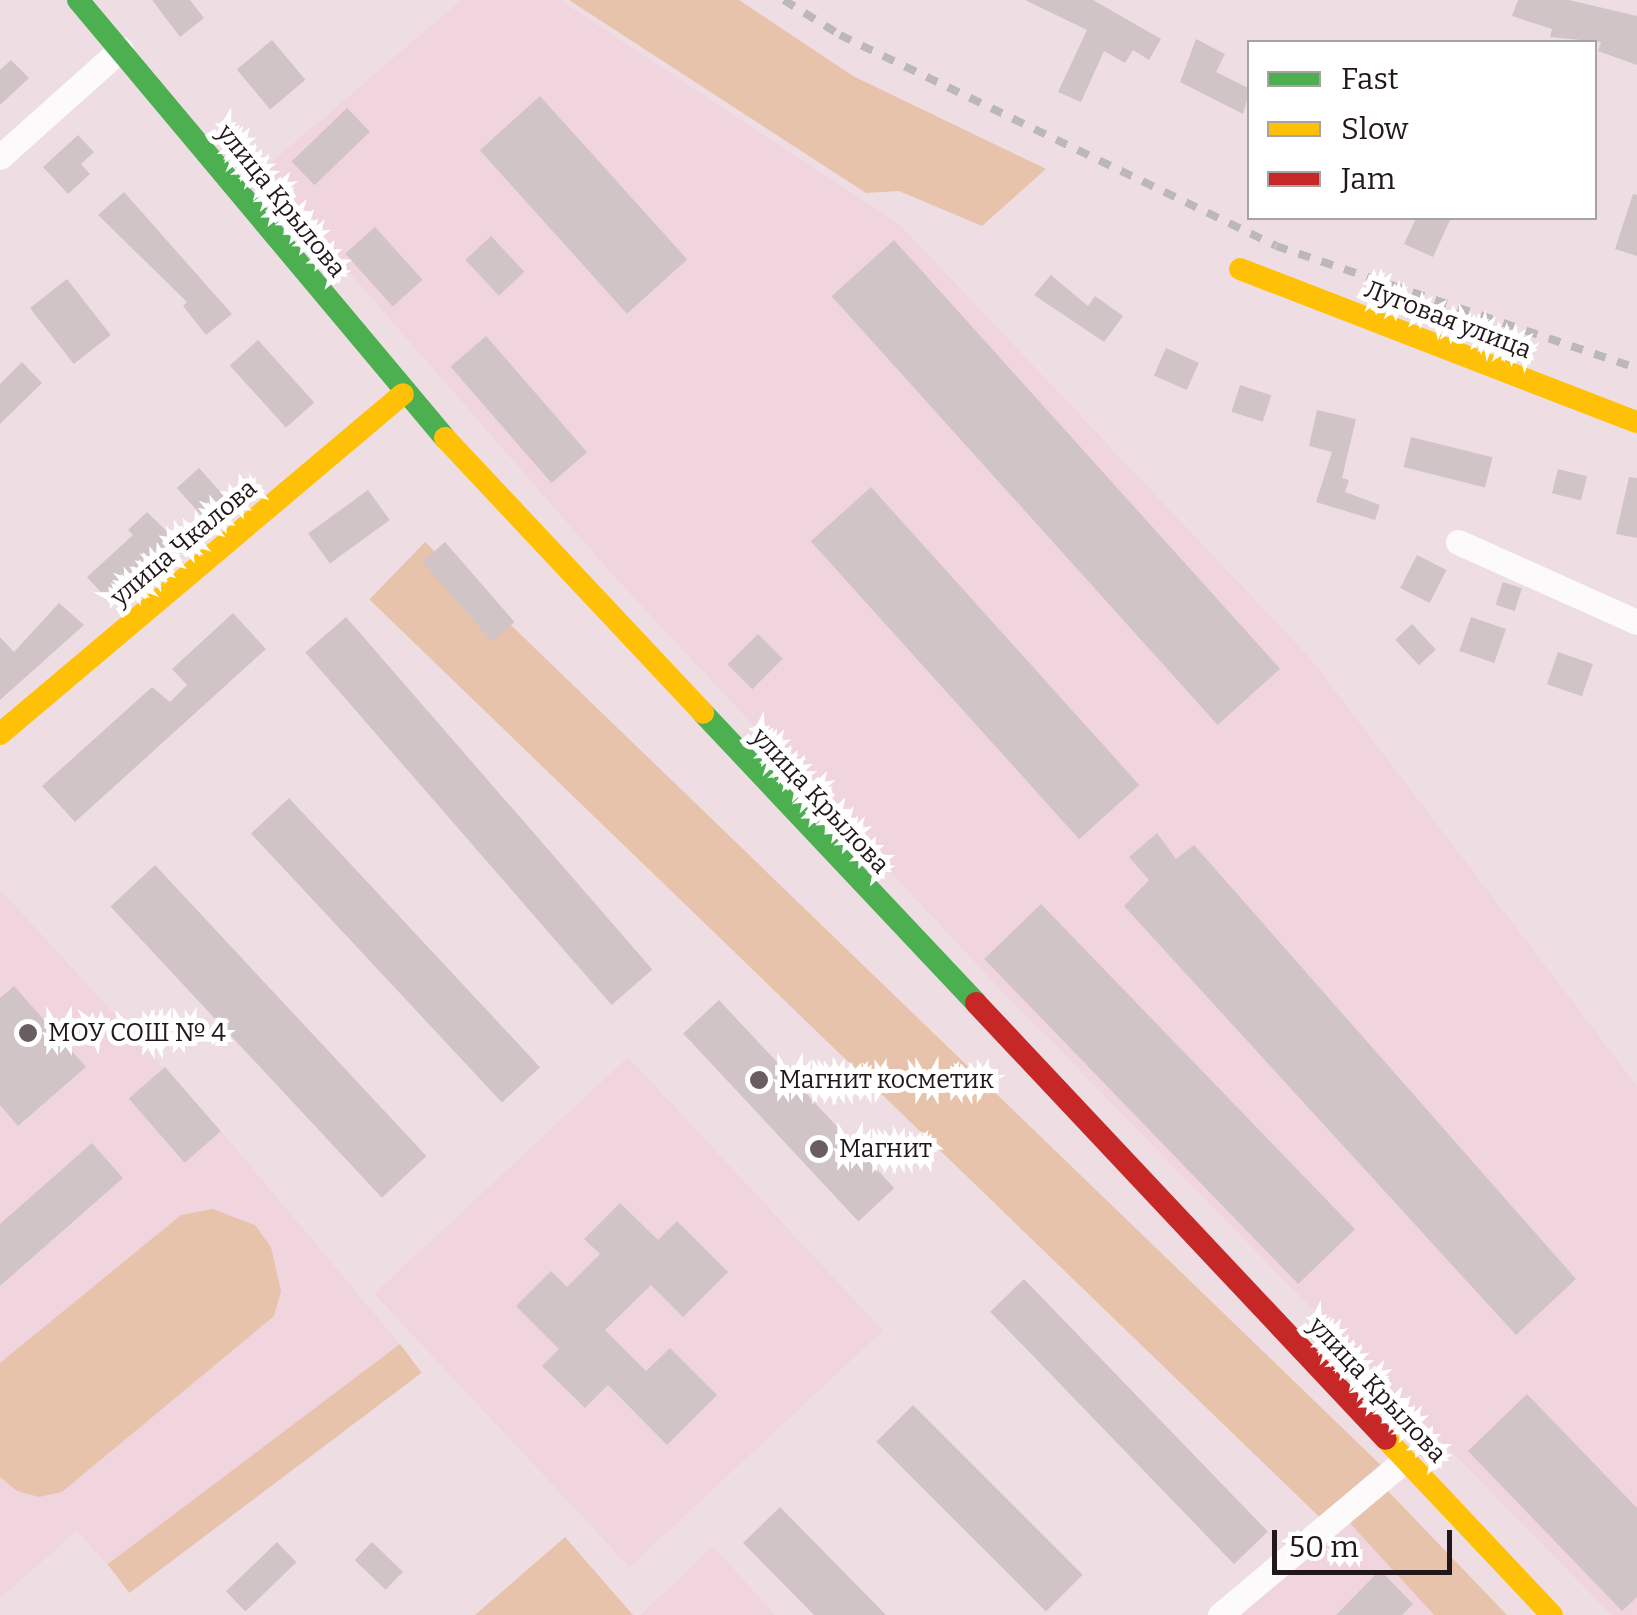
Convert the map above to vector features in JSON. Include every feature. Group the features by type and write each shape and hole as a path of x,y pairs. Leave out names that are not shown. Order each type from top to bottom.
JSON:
{"street":[{"name":"улица Крылова","path":"78,0 404,394 1552,1615"},
{"path":"0,157 121,49"},
{"name":"Луговая улица","path":"1240,269 1637,422"},
{"name":"улица Чкалова","path":"0,734 404,394"},
{"path":"1458,542 1637,622"},
{"path":"1220,1615 1405,1460"}],"shaded area":[{"path":"461,0 560,0 902,227 1310,658 1637,1086 1637,1615 1611,1615 999,988 611,573 261,171"},
{"path":"569,0 739,0 853,76 1046,169 982,226 899,191 866,193"},
{"path":"425,542 1381,1465 1325,1523 369,600"},
{"path":"0,889 221,1131 400,1344 125,1585 77,1531 0,1598"},
{"path":"628,1057 883,1331 629,1567 374,1294"},
{"path":"213,1209 255,1225 271,1247 281,1291 274,1316 62,1492 39,1497 17,1491 0,1477 0,1363 181,1215"},
{"path":"400,1344 422,1373 129,1593 108,1564"},
{"path":"1387,1490 1507,1615 1434,1615 1348,1521"},
{"path":"1348,1521 1434,1615 1238,1615"},
{"path":"565,1537 633,1615 475,1615"},
{"path":"713,1546 775,1615 641,1615"}],"building":[{"path":"152,0 190,0 204,18 180,37"},
{"path":"1025,0 1093,0 1161,39 1149,60 1133,50 1125,63 1104,51 1081,102 1058,92 1087,30"},
{"path":"1518,0 1569,0 1637,16 1637,65 1598,51 1601,42 1597,40 1550,37 1552,29 1512,16"},
{"path":"1196,39 1225,54 1216,72 1247,88 1243,114 1180,82"},
{"path":"272,40 305,80 270,109 237,70"},
{"path":"11,60 29,78 0,105 0,70"},
{"path":"540,96 687,259 627,314 480,150"},
{"path":"347,108 370,132 315,185 292,161"},
{"path":"78,135 94,152 81,164 90,174 68,194 43,167"},
{"path":"124,192 232,314 206,335 183,306 187,302 98,215"},
{"path":"1633,194 1637,195 1637,256 1615,249"},
{"path":"1415,220 1450,220 1433,257 1404,244"},
{"path":"375,227 423,280 393,307 345,254"},
{"path":"491,236 524,272 499,296 465,260"},
{"path":"894,240 1280,669 1218,725 832,296"},
{"path":"1051,275 1088,306 1095,296 1123,316 1104,342 1034,295"},
{"path":"67,279 111,335 74,364 30,308"},
{"path":"486,336 587,452 552,483 451,367"},
{"path":"258,340 314,402 286,428 230,365"},
{"path":"1166,348 1199,363 1187,390 1154,375"},
{"path":"22,362 42,383 0,424 0,384"},
{"path":"1240,385 1271,395 1263,422 1231,412"},
{"path":"1317,410 1356,419 1342,478 1349,480 1345,492 1380,505 1375,520 1316,502 1332,452 1309,446"},
{"path":"1411,437 1493,457 1485,487 1404,467"},
{"path":"199,468 227,499 205,519 177,488"},
{"path":"1558,469 1587,476 1581,501 1552,493"},
{"path":"1629,477 1637,478 1637,538 1616,534"},
{"path":"871,487 1139,785 1079,839 811,541"},
{"path":"368,490 390,520 330,563 308,533"},
{"path":"147,512 180,544 109,601 87,577 133,535 128,530"},
{"path":"445,542 515,622 492,642 422,562"},
{"path":"1417,555 1446,570 1430,603 1400,588"},
{"path":"1503,582 1522,588 1515,611 1496,605"},
{"path":"59,603 84,625 0,700 0,637 14,652"},
{"path":"233,613 266,649 75,822 42,786 152,687 170,702 187,685 172,669"},
{"path":"346,617 652,969 612,1005 305,652"},
{"path":"1471,617 1506,629 1494,663 1459,651"},
{"path":"1412,624 1436,650 1419,665 1395,640"},
{"path":"758,634 783,659 752,689 728,664"},
{"path":"1558,652 1593,664 1582,696 1547,684"},
{"path":"289,798 540,1067 502,1103 251,833"},
{"path":"1157,833 1176,859 1194,845 1576,1279 1516,1335 1124,906 1149,880 1129,857"},
{"path":"155,865 426,1156 382,1198 110,907"},
{"path":"1041,904 1355,1229 1298,1284 984,959"},
{"name":"МОУ СОШ № 4","path":"14,986 86,1067 18,1126 0,1105 0,998"},
{"path":"719,1000 894,1188 858,1221 683,1033"},
{"path":"165,1067 221,1131 185,1163 129,1098"},
{"path":"92,1143 123,1178 0,1286 0,1224"},
{"path":"620,1203 658,1240 677,1221 728,1272 683,1317 651,1285 605,1330 646,1371 670,1348 717,1395 667,1445 608,1385 585,1408 542,1366 559,1349 516,1306 551,1271 567,1287 600,1254 584,1239"},
{"path":"1024,1279 1268,1531 1234,1564 990,1312"},
{"path":"1527,1394 1637,1508 1637,1597 1622,1611 1468,1451"},
{"path":"913,1405 1083,1575 1046,1611 876,1442"},
{"path":"780,1507 886,1615 814,1615 743,1543"},
{"path":"277,1542 296,1562 245,1611 226,1591"},
{"path":"372,1542 403,1572 386,1590 355,1560"},
{"path":"1380,1570 1413,1604 1402,1615 1336,1615"}],"railway":[{"path":"784,0 840,35 1276,246 1637,368"}],"traffic: fast":[{"path":"78,0 445,438"},
{"path":"703,713 976,1003"}],"traffic: slow":[{"path":"1240,269 1637,422"},
{"path":"0,734 403,394"},
{"path":"445,438 703,713"},
{"path":"1386,1439 1552,1615"}],"traffic: jam":[{"path":"976,1003 1386,1439"}],"place":[{"name":"МОУ СОШ № 4","path":"28,1033"},
{"name":"Магнит косметик","path":"759,1080"},
{"name":"Магнит","path":"819,1149"}]}
